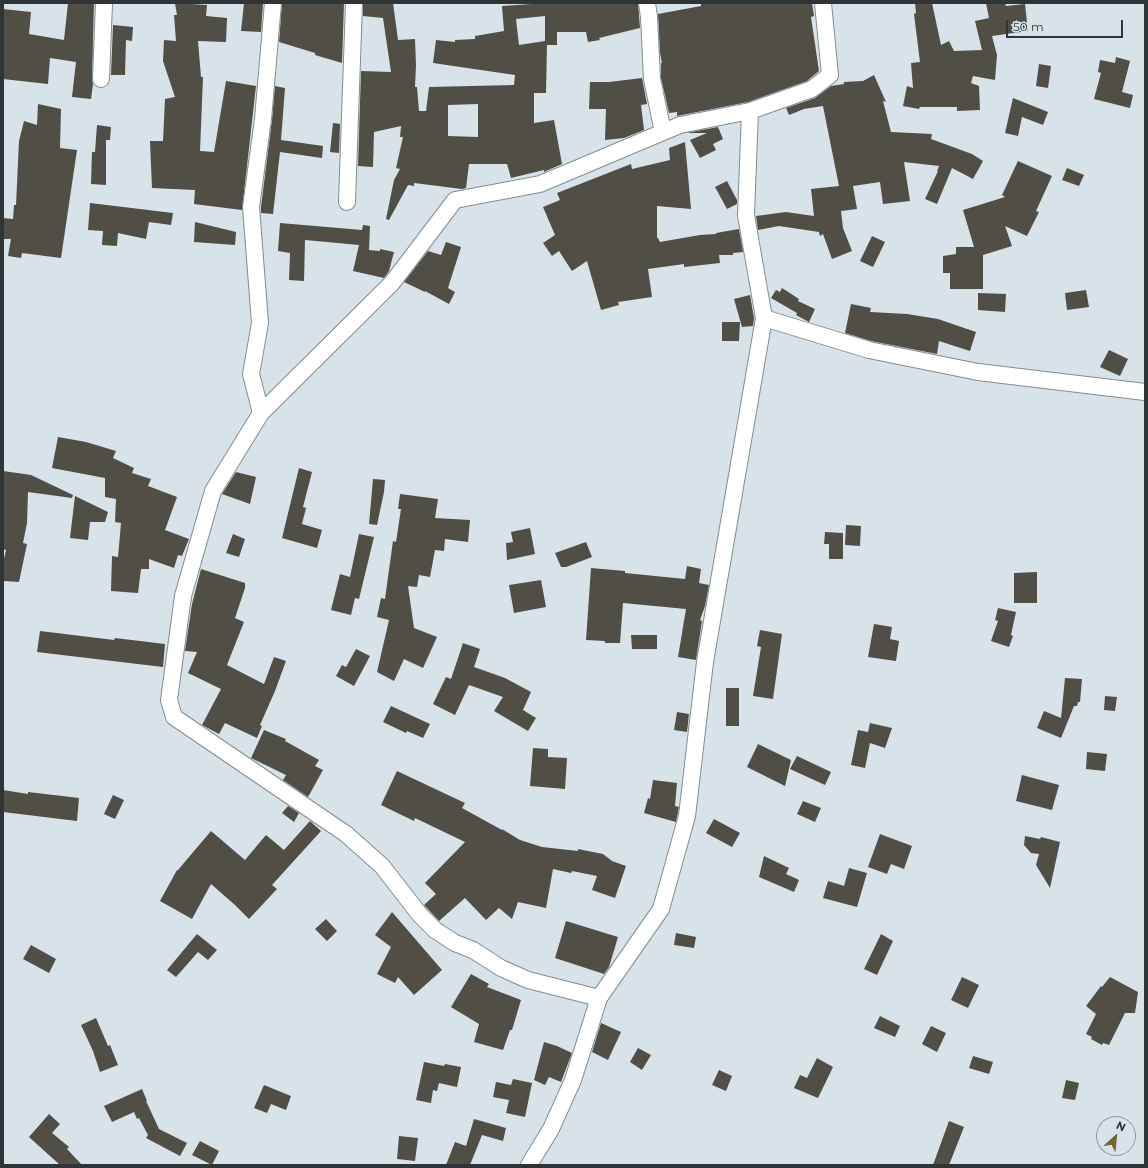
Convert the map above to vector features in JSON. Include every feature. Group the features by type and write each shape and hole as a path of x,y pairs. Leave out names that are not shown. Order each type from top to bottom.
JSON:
{"street":[{"path":"101,79 104,3"},
{"path":"261,413 252,374 260,323 251,207 263,119 273,3"},
{"path":"347,202 354,3"},
{"path":"647,3 652,79 662,132"},
{"path":"599,998 528,980 501,968 473,950 455,943 435,930 420,915 382,866 346,834 174,717 169,700 183,596 213,491 261,413 392,283 454,200 540,184 680,125 750,111 812,89 830,75 823,3"},
{"path":"529,1165 551,1130 573,1080 599,998 661,909 687,816 705,662 764,318 746,215 750,111"},
{"path":"764,318 869,350 978,372 1145,392"}],"building":[{"path":"68,3 94,3 93,84 91,99 72,97 76,62 50,58 48,84 3,79 3,9 31,12 29,34 64,40"},
{"path":"175,3 207,5 206,16 227,18 226,42 198,41 201,77 203,77 200,151 214,152 226,81 256,86 242,210 194,204 195,190 152,188 150,141 163,141 165,99 175,97 163,61 164,40 176,41 174,15 177,15"},
{"path":"244,3 263,3 261,32 241,31"},
{"path":"282,3 344,3 342,63 279,42"},
{"path":"363,3 393,3 398,40 415,39 415,87 417,87 419,111 426,111 429,87 514,85 515,75 433,63 436,40 455,42 455,40 475,39 475,36 504,31 502,6 547,3 638,3 640,28 588,42 586,32 557,32 557,45 547,45 546,93 534,93 534,123 554,120 562,164 544,172 544,170 511,178 507,164 469,164 466,188 462,189 414,183 414,186 408,185 389,220 386,219 394,180 400,169 396,168 403,137 400,137 401,126 374,132 373,167 358,166 361,71 391,72 383,18 363,16","holes":["545,16 545,41 519,45 516,19","478,104 478,137 448,136 448,105"]},
{"path":"701,3 812,3 814,16 811,17 819,71 807,81 748,102 677,116 677,112 669,113 661,78 662,63 658,14 701,6"},
{"path":"915,3 932,3 941,45 949,41 954,51 982,50 975,21 989,18 986,3 1005,3 1006,6 1025,4 1028,31 992,36 997,55 995,80 973,76 971,83 979,86 980,110 957,111 957,107 920,107 919,109 903,106 907,86 913,88 911,63 920,62 914,14 916,13"},
{"path":"113,25 133,27 132,41 126,40 125,75 111,75"},
{"path":"1116,57 1130,61 1122,92 1133,95 1130,108 1094,99 1101,73 1098,72 1100,60 1115,63"},
{"path":"1039,64 1051,66 1048,88 1036,86"},
{"path":"874,75 886,102 883,101 891,132 932,134 931,139 972,154 983,161 973,179 952,168 937,204 925,199 939,166 904,162 910,201 883,204 880,182 853,186 857,209 841,211 843,228 852,251 832,259 823,234 820,236 819,232 779,226 758,230 756,216 786,212 814,216 811,189 839,186 823,106 804,109 789,115 786,108 815,98 831,86 844,84 844,82 863,81"},
{"path":"642,78 647,104 641,105 644,130 624,138 605,140 606,109 589,109 590,82 609,82"},
{"path":"275,86 285,88 281,140 323,146 322,158 280,152 273,214 261,213 261,207"},
{"path":"1013,98 1048,112 1043,125 1022,117 1018,136 1005,133"},
{"path":"38,104 61,109 60,148 77,150 61,258 22,253 21,258 8,256 11,239 3,239 3,218 13,219 14,205 16,205 19,141 24,121 37,125"},
{"path":"333,123 340,124 339,153 330,152"},
{"path":"97,125 111,127 110,140 106,140 106,185 91,184 92,152 95,152"},
{"path":"718,127 723,139 713,144 716,150 700,158 690,140 707,133 686,133"},
{"path":"685,142 691,209 657,206 657,238 660,242 739,229 743,252 733,253 733,255 719,255 720,263 684,267 684,264 648,269 652,297 618,302 619,305 601,310 587,261 572,271 559,251 552,256 543,243 555,235 543,207 560,200 557,193 631,164 632,169 670,160 669,148"},
{"path":"1018,161 1052,176 1036,211 1039,212 1027,236 1005,226 1012,246 983,255 983,289 950,289 950,273 943,273 943,256 956,254 956,247 974,247 963,210 1005,197 1002,195"},
{"path":"1067,168 1084,175 1079,186 1062,180"},
{"path":"727,181 737,200 737,204 727,209 715,187"},
{"path":"90,203 173,213 171,225 149,222 146,239 118,233 117,246 102,245 103,231 88,230"},
{"path":"195,222 236,232 235,245 194,242"},
{"path":"280,223 362,230 363,225 370,226 369,250 380,251 380,249 394,252 389,271 384,278 353,271 359,245 305,240 304,281 289,280 290,253 278,251"},
{"path":"872,236 885,242 873,267 860,261"},
{"path":"446,242 461,247 448,288 455,292 449,304 404,282 428,251 441,255"},
{"path":"782,288 799,299 798,301 815,309 809,322 796,315 797,313 771,298 776,290 780,292"},
{"path":"1086,290 1089,307 1067,310 1065,293"},
{"path":"978,293 1006,294 1005,312 978,310"},
{"path":"750,295 754,318 753,326 742,327 734,299"},
{"path":"851,304 871,308 870,312 907,314 938,319 976,332 970,351 939,341 937,354 871,341 845,333"},
{"path":"722,322 740,322 739,341 722,341"},
{"path":"1109,350 1128,359 1120,376 1100,367"},
{"path":"58,437 86,442 116,451 113,458 134,468 132,473 151,479 148,486 177,497 165,530 189,539 182,556 178,555 174,568 149,559 149,569 141,569 138,593 111,591 112,556 118,557 121,523 115,522 116,499 105,497 105,478 52,468"},
{"path":"299,468 312,472 303,507 306,508 302,524 322,530 317,548 282,538"},
{"path":"3,471 31,475 73,495 72,498 28,492 27,523 23,543 27,544 19,582 3,581 3,563 6,550 3,549"},
{"path":"236,472 256,477 250,504 222,494"},
{"path":"373,479 385,480 377,525 369,524"},
{"path":"400,494 438,499 435,518 470,520 468,542 445,539 444,551 435,550 430,577 419,575 417,587 408,586 414,628 437,637 423,668 404,659 394,681 377,672 389,620 377,617 381,598 385,599 393,541 396,542 401,509 398,509"},
{"path":"75,496 108,512 105,522 90,522 88,540 70,538"},
{"path":"846,525 861,526 860,546 845,545"},
{"path":"530,528 535,554 507,560 506,543 513,542 511,532"},
{"path":"825,532 843,533 843,559 829,559 829,544 824,544"},
{"path":"233,534 245,539 239,557 226,553"},
{"path":"359,534 374,537 359,599 355,598 351,615 331,610 340,574 350,577"},
{"path":"586,542 592,557 566,567 561,567 555,553"},
{"path":"687,566 701,569 699,583 709,585 705,606 700,620 702,621 696,660 678,657 686,609 623,603 620,643 605,643 605,641 586,640 591,568 685,579"},
{"path":"201,569 245,583 245,588 235,618 244,622 227,665 264,684 274,657 286,661 260,725 262,726 257,738 225,723 219,734 202,725 221,689 188,673 197,652 185,651 192,604"},
{"path":"1037,572 1037,603 1014,603 1014,573"},
{"path":"541,580 546,607 514,613 509,585"},
{"path":"998,608 1016,612 1011,635 1013,636 1009,647 991,641 998,621 995,620"},
{"path":"874,624 892,627 890,639 899,641 896,661 868,657"},
{"path":"760,630 782,634 773,699 753,696 761,647 757,646"},
{"path":"40,631 114,640 115,638 165,644 163,667 37,652"},
{"path":"631,635 657,635 657,649 632,649"},
{"path":"463,643 480,649 474,667 505,678 531,692 523,710 536,718 528,731 494,711 503,697 469,685 455,715 433,704 446,677 451,679"},
{"path":"356,649 370,656 354,686 336,676 342,665 346,667"},
{"path":"1065,678 1082,679 1080,702 1078,702 1077,706 1074,706 1061,738 1037,728 1044,711 1061,718"},
{"path":"726,688 739,688 739,726 726,726"},
{"path":"1105,696 1117,697 1115,711 1104,710"},
{"path":"391,706 430,724 423,738 407,731 406,733 383,722"},
{"path":"677,712 689,714 687,732 674,730"},
{"path":"870,723 892,728 885,748 870,743 865,768 851,765 858,730 868,732"},
{"path":"264,730 286,739 285,741 319,760 315,766 323,770 308,797 283,780 286,775 251,758"},
{"path":"758,744 791,760 785,786 747,767"},
{"path":"533,748 548,749 548,757 567,758 565,789 530,786"},
{"path":"1087,752 1107,754 1105,771 1086,769"},
{"path":"797,756 831,772 825,785 790,769"},
{"path":"397,771 465,803 462,808 520,840 542,847 578,851 578,849 603,854 612,861 626,866 615,898 592,890 597,876 553,869 546,908 518,902 512,919 499,908 486,920 465,898 439,921 424,905 436,894 425,883 465,842 415,818 414,821 381,805"},
{"path":"1022,775 1059,785 1052,810 1016,801"},
{"path":"653,780 677,783 675,806 679,807 676,822 644,813 648,798 650,799"},
{"path":"3,790 28,794 28,792 79,798 77,821 3,812"},
{"path":"113,795 124,800 115,819 104,814"},
{"path":"803,801 821,808 815,822 797,814"},
{"path":"288,806 299,813 294,822 282,813"},
{"path":"714,819 740,833 732,847 706,833"},
{"path":"310,821 321,831 272,885 277,889 249,919 211,884 192,919 160,901 177,870 211,831 245,860 266,835 284,850"},
{"path":"880,834 912,846 904,869 891,864 887,874 868,867"},
{"path":"1025,836 1040,839 1041,837 1060,842 1050,888 1036,865 1039,854 1031,853 1024,845"},
{"path":"764,856 789,868 786,874 799,880 794,892 759,877"},
{"path":"849,868 867,873 857,907 823,898 828,881 844,886"},
{"path":"392,912 442,970 414,995 398,977 395,983 377,974 391,947 375,935"},
{"path":"326,919 337,931 327,941 315,929"},
{"path":"566,921 618,937 609,967 604,974 555,958"},
{"path":"676,933 696,937 694,948 674,945"},
{"path":"197,934 217,950 208,960 198,952 176,977 167,970"},
{"path":"881,934 893,941 877,975 864,969"},
{"path":"31,945 56,959 49,973 23,959"},
{"path":"471,974 489,984 487,987 521,1000 512,1030 510,1030 503,1050 474,1042 479,1024 451,1007"},
{"path":"962,977 979,985 968,1008 951,1000"},
{"path":"1110,977 1138,992 1135,1013 1125,1013 1109,1045 1103,1043 1102,1045 1091,1039 1092,1037 1086,1034 1096,1014 1086,1006"},
{"path":"880,1016 900,1026 895,1037 874,1028"},
{"path":"96,1018 108,1046 110,1045 118,1065 100,1072 93,1051 81,1025"},
{"path":"601,1023 621,1032 608,1060 592,1052"},
{"path":"931,1026 946,1033 937,1052 922,1044"},
{"path":"544,1042 572,1053 561,1082 549,1077 545,1085 534,1080"},
{"path":"638,1048 651,1055 642,1070 630,1062"},
{"path":"973,1056 993,1062 989,1074 969,1068"},
{"path":"817,1058 833,1067 818,1098 794,1088 800,1075 807,1078"},
{"path":"424,1062 444,1066 445,1064 461,1067 457,1087 439,1083 437,1091 433,1090 431,1103 416,1100"},
{"path":"719,1070 732,1076 726,1091 712,1085"},
{"path":"513,1079 532,1083 525,1117 506,1113 509,1100 493,1097 496,1082 511,1085"},
{"path":"1066,1080 1079,1083 1075,1100 1062,1098"},
{"path":"264,1085 291,1096 286,1110 271,1104 267,1113 254,1108"},
{"path":"142,1089 159,1129 187,1143 180,1156 146,1138 148,1135 134,1112 112,1122 104,1106"},
{"path":"49,1114 60,1124 52,1133 69,1147 67,1149 82,1165 60,1165 29,1137"},
{"path":"474,1119 506,1128 503,1141 482,1135 470,1165 446,1165 455,1142 466,1146"},
{"path":"949,1121 964,1127 949,1165 933,1165"},
{"path":"399,1136 418,1138 415,1161 397,1159"},
{"path":"200,1141 219,1151 212,1165 192,1155"}]}
